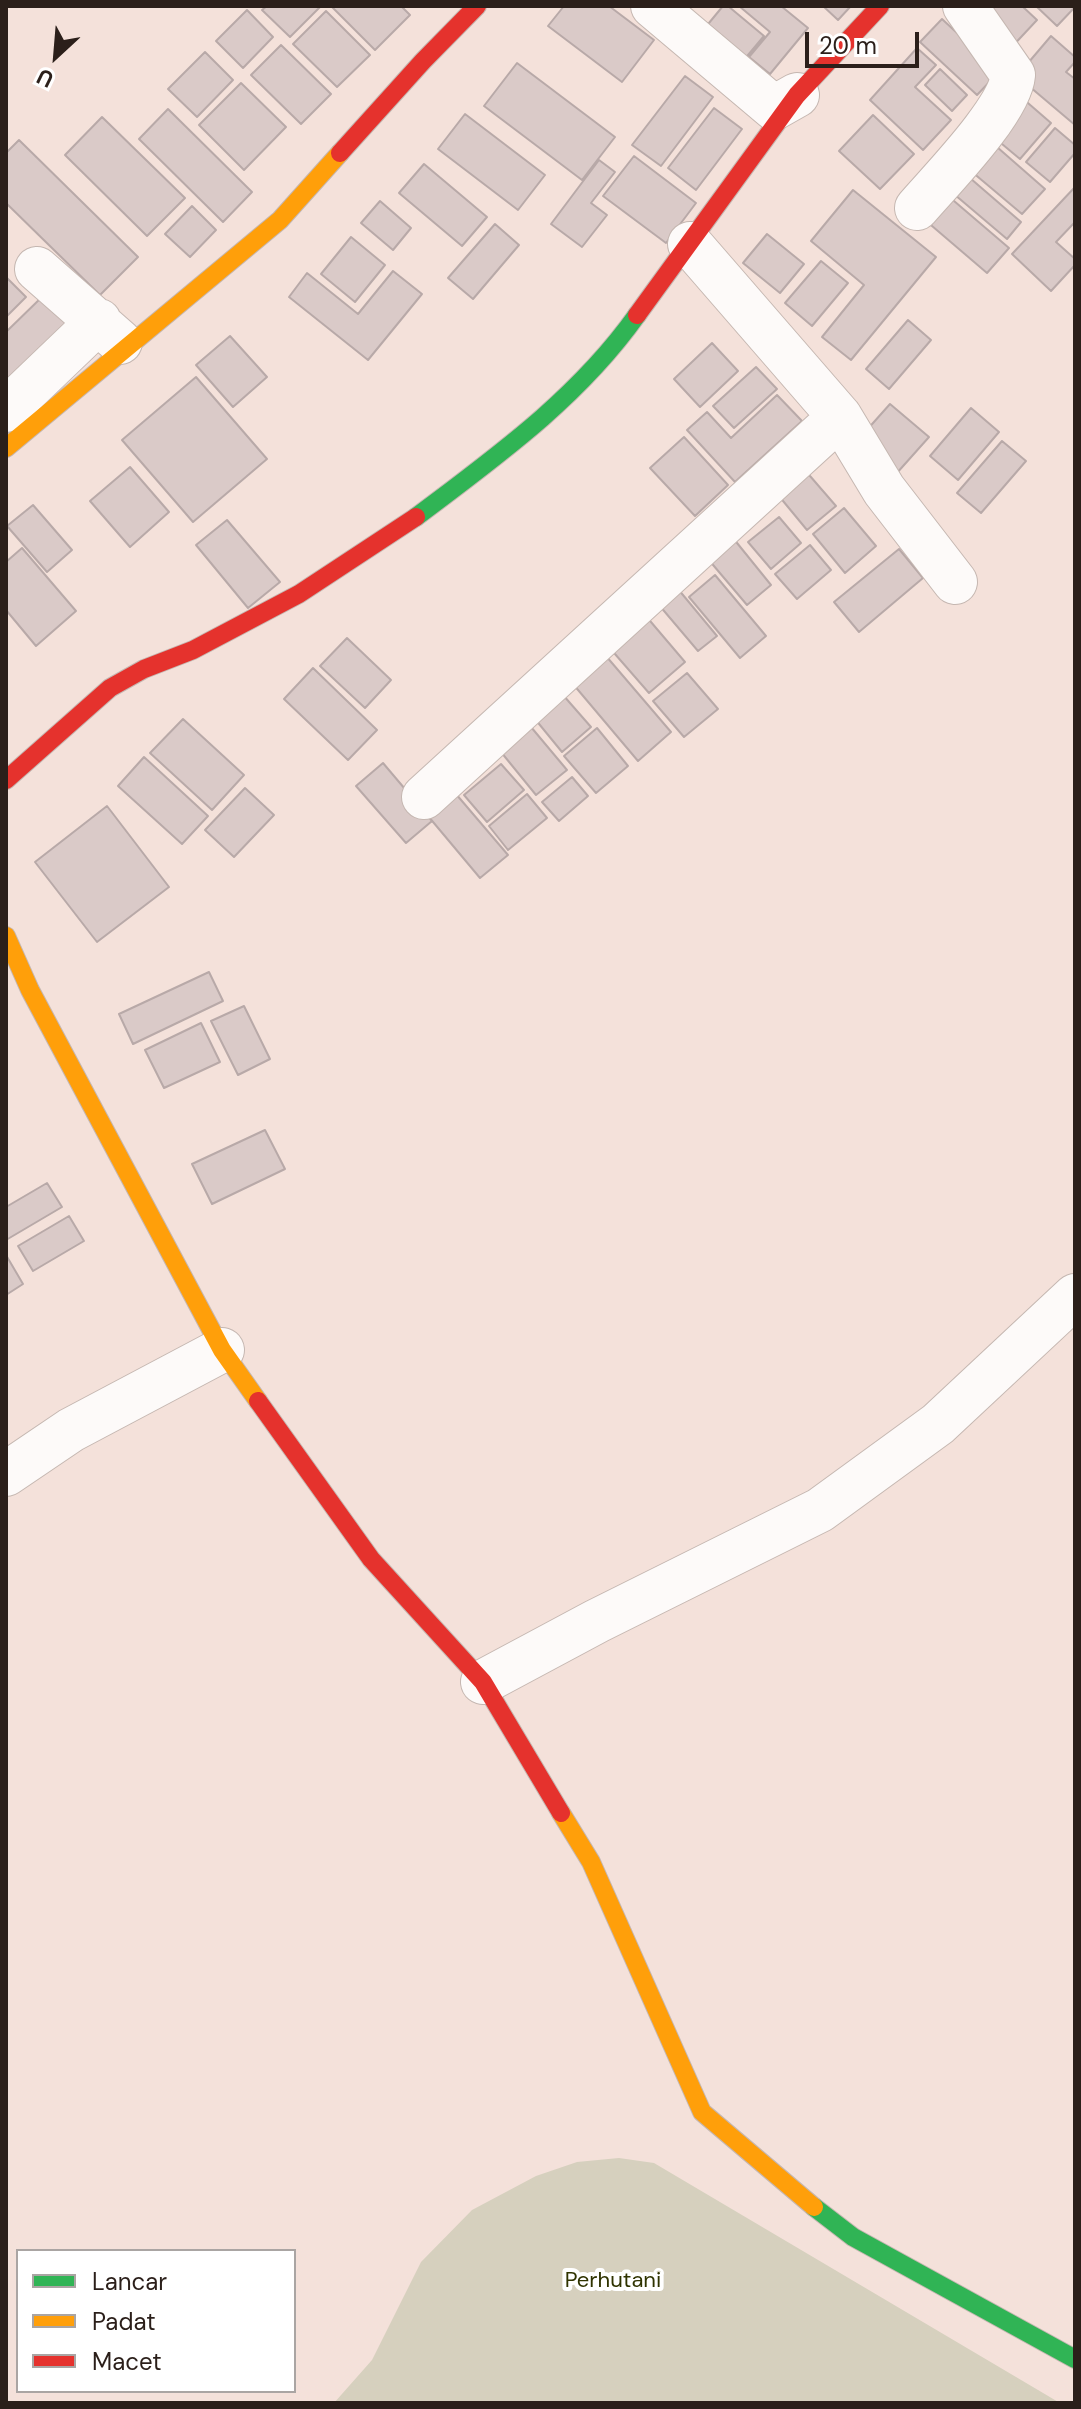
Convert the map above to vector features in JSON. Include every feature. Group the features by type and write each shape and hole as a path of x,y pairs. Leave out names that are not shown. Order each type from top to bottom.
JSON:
{"main road":[{"path":"6,448 113,335 280,220 423,61 477,6"},
{"path":"6,780 110,688 144,669 193,650 299,594 393,534 491,460 577,388 623,335 797,95 880,6"},
{"path":"6,936 30,990 222,1350 371,1559 483,1682 591,1862 702,2112 786,2186 853,2237 1075,2359"}],"street":[{"path":"653,6 774,108 797,95"},
{"path":"917,208 991,121 1011,88 1013,75 965,6"},
{"path":"690,244 840,417 884,490 955,582"},
{"path":"6,410 113,335 37,269"},
{"path":"424,797 840,417"},
{"path":"483,1682 597,1621 820,1510 938,1424 1075,1296"},
{"path":"6,1474 71,1430 222,1350"}],"green space":[{"name":"Perhutani","path":"619,2158 654,2163 1060,2403 334,2403 372,2360 421,2262 472,2210 536,2176 577,2162"}],"building":[{"path":"267,6 320,7 290,37 262,10"},
{"path":"331,6 401,6 410,15 375,50"},
{"path":"564,6 609,6 654,40 622,82 548,26"},
{"path":"723,6 728,6 764,36 743,61 704,29"},
{"path":"739,6 781,6 808,28 770,74 749,57 770,32"},
{"path":"823,6 851,6 838,20"},
{"path":"964,6 1022,6 1037,20 1008,51"},
{"path":"1036,6 1075,6 1075,7 1057,26"},
{"path":"247,10 273,37 243,68 216,41"},
{"path":"326,11 370,55 337,87 293,44"},
{"path":"942,19 999,72 977,95 920,42"},
{"path":"1051,36 1075,57 1075,62 1066,72 1075,79 1075,125 1017,76"},
{"path":"281,45 331,94 301,124 251,75"},
{"path":"917,48 936,65 915,87 951,120 923,150 870,100"},
{"path":"205,52 233,80 197,117 168,89"},
{"path":"517,63 615,137 582,180 484,106"},
{"path":"940,69 967,95 952,111 925,85"},
{"path":"685,76 713,97 661,166 632,145"},
{"path":"241,83 286,127 244,170 199,125"},
{"path":"1021,97 1051,123 1020,159 990,134"},
{"path":"714,108 742,129 696,190 668,168"},
{"path":"168,109 252,192 223,222 139,139"},
{"path":"465,114 545,175 518,210 438,149"},
{"path":"873,115 914,154 880,189 839,151"},
{"path":"102,117 185,198 147,236 65,155"},
{"path":"1055,128 1075,145 1075,153 1050,182 1026,162"},
{"path":"19,140 138,257 100,295 6,203 6,153"},
{"path":"989,140 1045,189 1022,214 965,166"},
{"path":"634,156 696,203 666,243 603,196"},
{"path":"599,160 615,172 591,203 607,215 582,247 551,224"},
{"path":"424,164 487,217 462,246 399,193"},
{"path":"963,172 1021,222 1007,239 948,189"},
{"path":"1075,187 1075,222 1056,242 1075,259 1075,265 1051,291 1012,254"},
{"path":"940,189 1009,248 987,273 918,214"},
{"path":"853,190 936,257 851,360 822,337 864,285 811,241"},
{"path":"380,201 411,228 393,250 361,223"},
{"path":"192,206 216,230 190,257 165,234"},
{"path":"495,224 519,245 473,299 448,278"},
{"path":"767,234 804,264 780,293 743,263"},
{"path":"351,237 385,265 355,302 321,274"},
{"path":"821,261 848,283 812,326 785,303"},
{"path":"393,271 422,294 368,360 289,297 307,273 358,314"},
{"path":"6,277 26,297 6,317"},
{"path":"45,294 77,326 6,398 6,332"},
{"path":"908,320 931,340 889,389 866,369"},
{"path":"230,336 267,377 233,407 196,365"},
{"path":"712,343 738,371 700,407 674,379"},
{"path":"756,367 777,389 734,428 713,406"},
{"path":"196,377 267,459 193,522 122,440"},
{"path":"777,395 802,421 735,482 687,430 707,412 731,438"},
{"path":"890,404 929,437 896,474 857,441"},
{"path":"971,408 999,432 958,480 930,456"},
{"path":"684,437 728,485 695,516 650,468"},
{"path":"1002,441 1026,461 981,513 957,493"},
{"path":"797,461 836,506 807,530 769,484"},
{"path":"130,467 169,512 130,547 90,501"},
{"path":"33,505 72,550 47,572 7,526"},
{"path":"844,508 876,546 845,573 813,534"},
{"path":"779,517 801,543 771,569 748,542"},
{"path":"227,520 280,582 248,608 196,545"},
{"path":"733,538 771,585 747,605 708,559"},
{"path":"810,545 831,570 797,599 775,574"},
{"path":"22,548 76,611 36,646 6,610 6,562"},
{"path":"899,549 923,578 859,632 834,602"},
{"path":"715,575 766,636 740,658 689,597"},
{"path":"678,589 717,636 698,651 659,605"},
{"path":"645,615 685,662 649,693 608,646"},
{"path":"347,638 391,680 365,708 320,666"},
{"path":"606,656 671,732 638,761 573,684"},
{"path":"313,668 377,730 348,760 284,699"},
{"path":"687,673 718,709 684,737 653,701"},
{"path":"563,695 591,727 562,752 535,719"},
{"path":"183,719 244,775 212,810 150,753"},
{"path":"531,727 567,770 536,795 501,752"},
{"path":"597,728 628,766 596,793 564,756"},
{"path":"144,757 208,816 182,844 118,786"},
{"path":"383,763 432,821 406,843 356,786"},
{"path":"501,764 524,790 487,822 464,795"},
{"path":"572,777 588,796 559,821 542,802"},
{"path":"450,787 508,855 480,878 423,810"},
{"path":"245,788 274,815 234,857 205,830"},
{"path":"527,794 547,818 508,850 489,826"},
{"path":"107,806 169,887 97,942 35,862"},
{"path":"209,972 223,1001 133,1044 119,1014"},
{"path":"244,1006 270,1059 238,1075 211,1021"},
{"path":"201,1023 220,1062 164,1088 145,1050"},
{"path":"265,1130 285,1169 212,1204 192,1164"},
{"path":"47,1183 62,1207 6,1240 6,1207"},
{"path":"69,1216 84,1241 33,1271 18,1246"},
{"path":"6,1255 23,1284 6,1295"}],"traffic: fast":[{"path":"416,517 506,448 563,399 614,345 637,315"},
{"path":"814,2207 853,2237 1075,2359"}],"traffic: slow":[{"path":"6,448 280,220 340,153"},
{"path":"6,936 30,990 222,1350 258,1401"},
{"path":"561,1813 591,1862 702,2112 814,2207"}],"traffic: jam":[{"path":"340,153 477,6"},
{"path":"637,315 797,95 880,6"},
{"path":"6,780 110,688 144,669 193,650 299,594 416,517"},
{"path":"258,1401 371,1559 483,1682 561,1813"}]}
